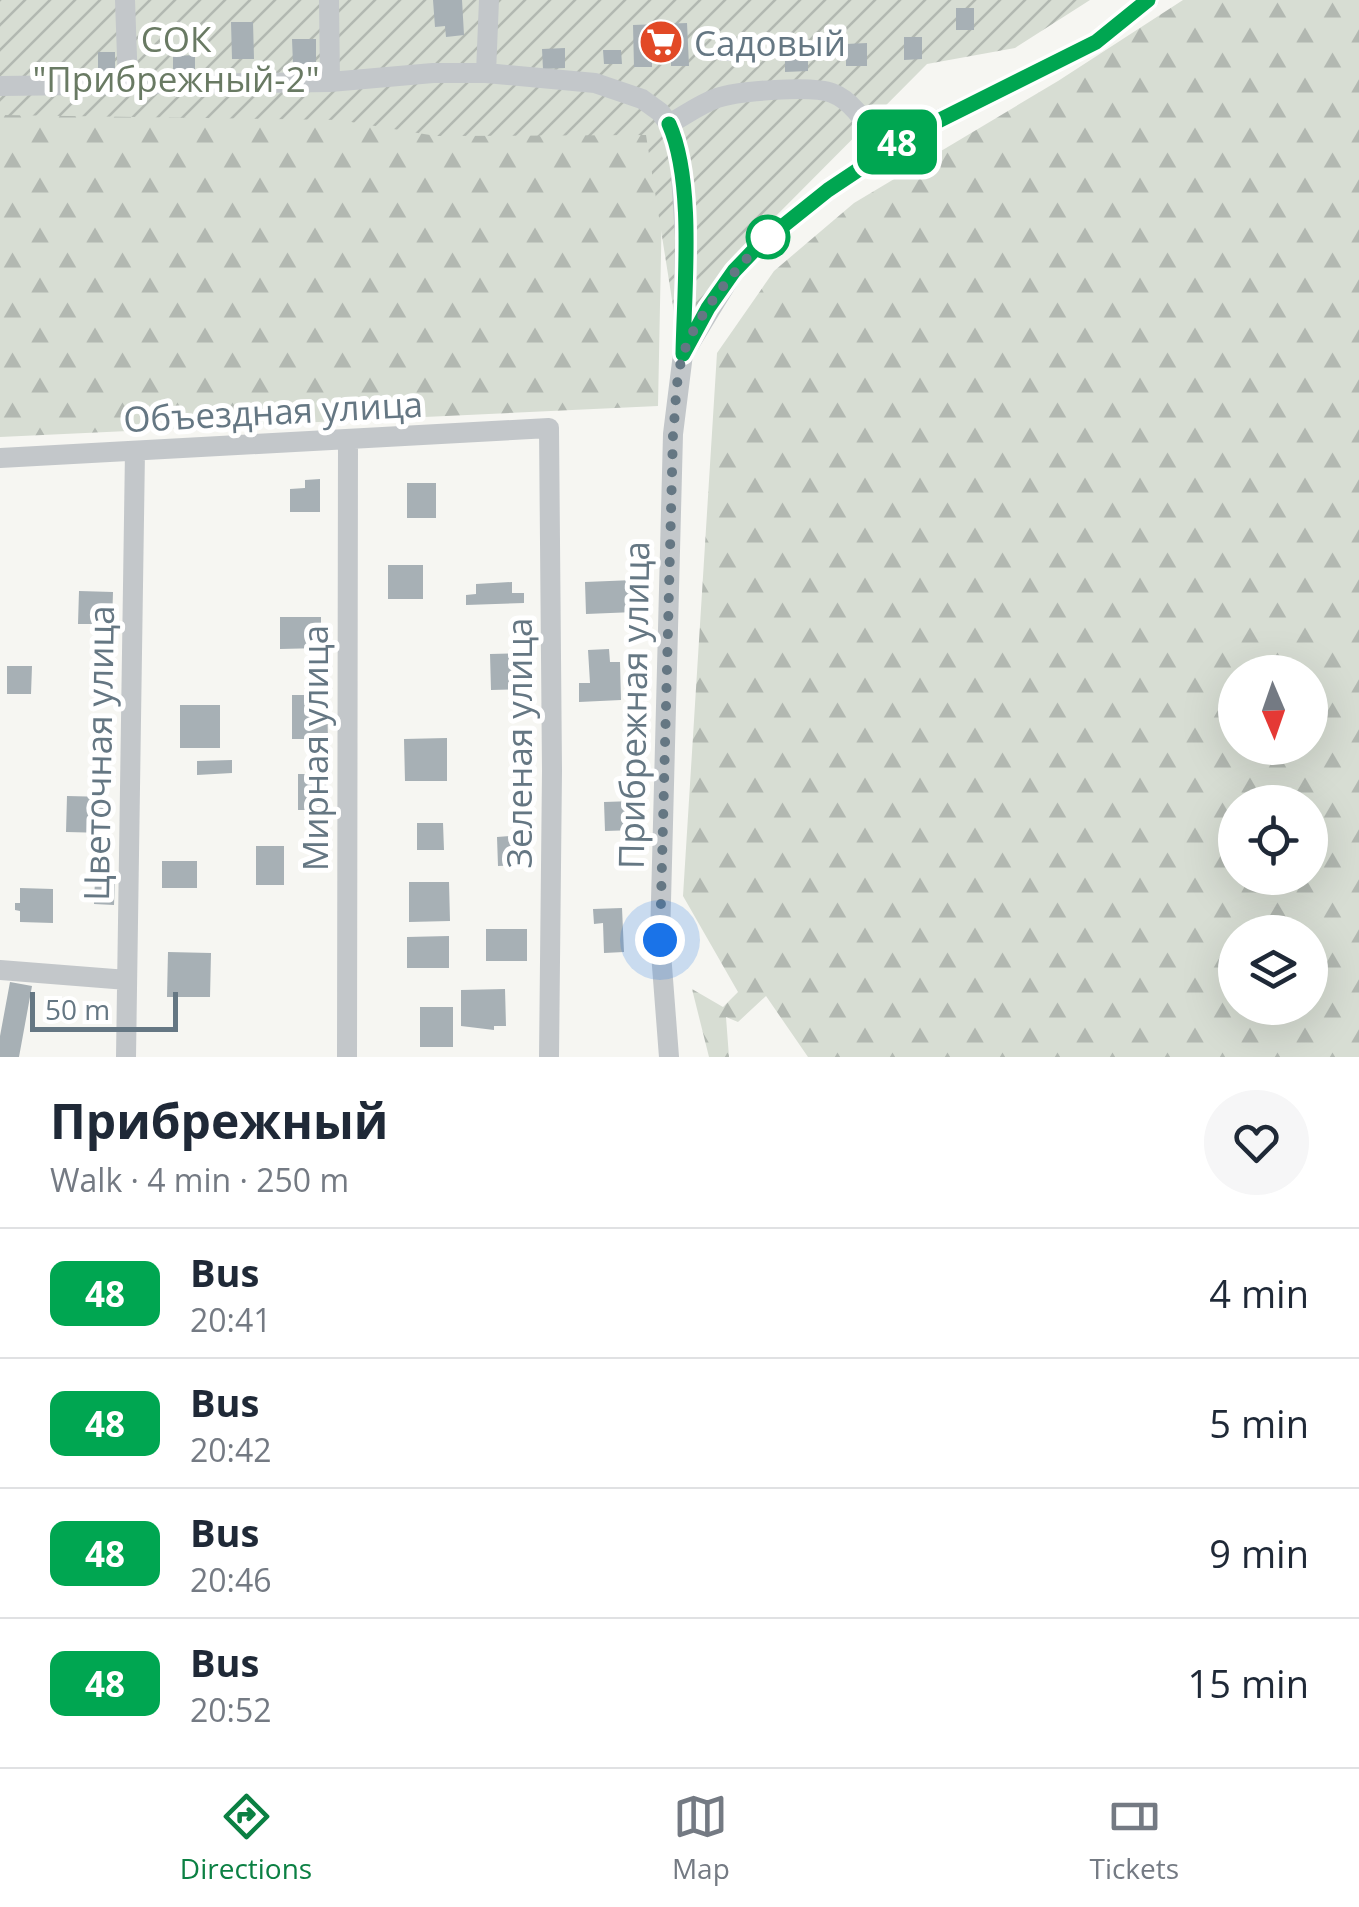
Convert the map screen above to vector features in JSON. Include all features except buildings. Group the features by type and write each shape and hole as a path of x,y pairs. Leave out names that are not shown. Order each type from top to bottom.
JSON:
{"street":[{"path":"126,0 128,86"},
{"path":"329,0 330,82"},
{"path":"486,73 488,0"},
{"path":"683,354 708,308 758,246 884,150 985,95 1096,42 1148,0"},
{"path":"0,86 330,82 433,73 486,73 595,82 622,90 660,112 669,124 716,98 810,90 833,93 856,111 884,150"},
{"name":"Прибрежная улица","path":"669,124 680,159 685,237 683,354 673,434 660,940 669,1057"},
{"name":"Объездная улица","path":"0,458 549,428"},
{"name":"Зеленая улица","path":"549,428 549,1057"},
{"name":"Мирная улица","path":"347,1057 348,439"},
{"name":"Цветочная улица","path":"126,1057 134,451"},
{"path":"0,970 128,980"}],"green space":[{"name":"СОК \"Прибрежный-2\"","path":"0,0 1090,0 1015,48 927,64 740,252 679,344 646,135 436,136 339,120 0,115"},
{"path":"1183,0 1359,0 1359,1057 808,1057 766,996 738,1022 726,1017 729,1057 709,1057 692,989 723,1007 738,992 683,896 717,353 774,271 854,203 1058,81"},
{"path":"0,111 645,121 663,154 658,406 0,437"}],"bus line":[{"name":"48","path":"669,124 680,159 685,237 683,354 734,271 758,246 828,190 912,134 1096,42 1148,0"}],"place":[{"name":"Садовый","path":"661,42"}],"route":[{"path":"660,940 673,434 683,354 734,271 771,235 768,237"}]}
